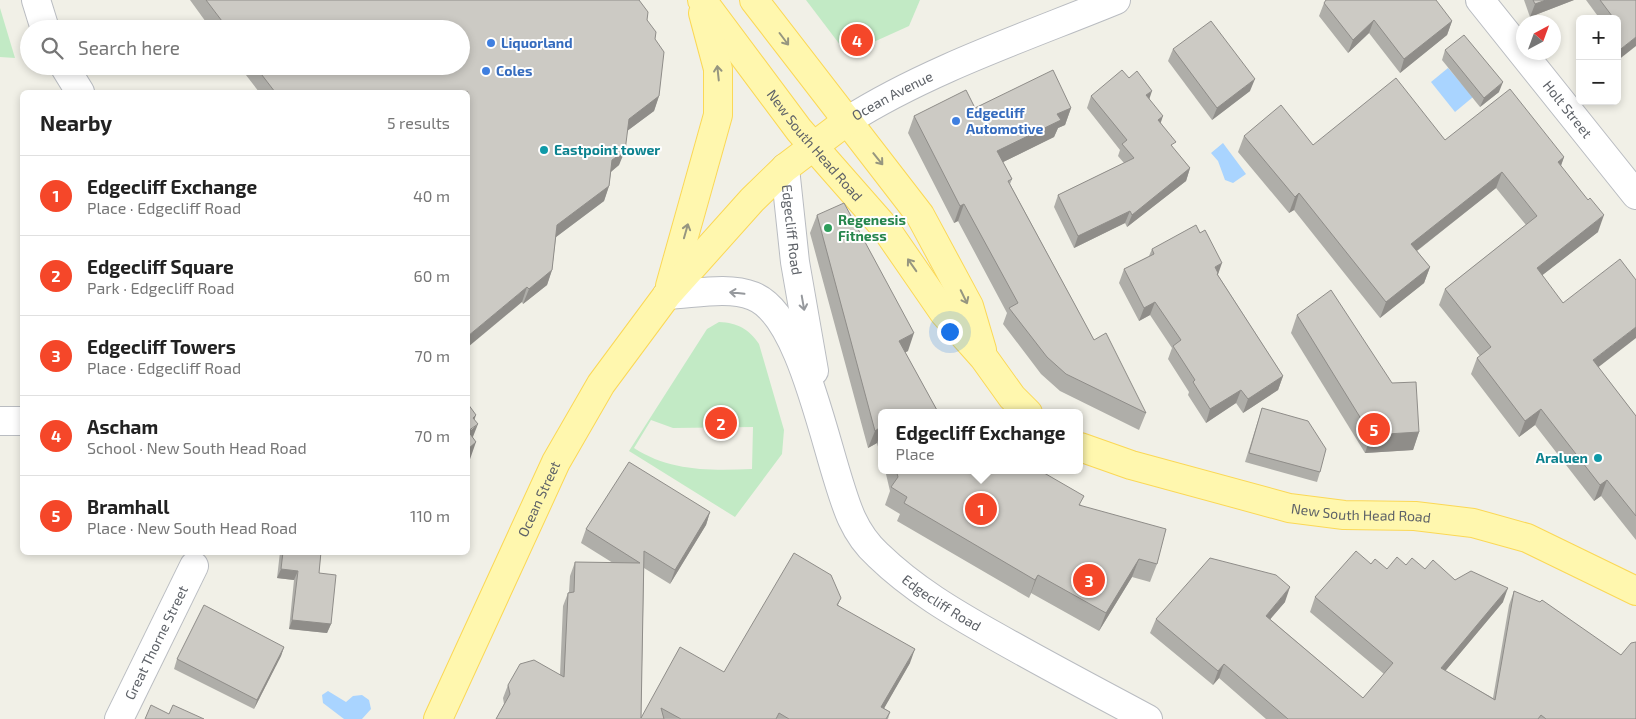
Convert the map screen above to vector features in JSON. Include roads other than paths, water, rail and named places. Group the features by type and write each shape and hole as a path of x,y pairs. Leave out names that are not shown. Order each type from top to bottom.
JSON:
{"main road":[{"name":"New South Head Road","path":"701,0 813,146 886,229 944,313 984,358 1012,397 1024,409"},
{"path":"667,295 711,145 719,109 718,69 701,0"},
{"name":"New South Head Road","path":"754,0 902,190 929,232 969,306 984,358"},
{"name":"Ocean Avenue","path":"667,295 746,206 785,168 848,122"},
{"name":"Ocean Street","path":"438,719 556,462 596,392 667,295"},
{"name":"New South Head Road","path":"1083,448 1130,465 1289,508 1344,515 1415,516 1473,523 1527,538 1636,591"}],"street":[{"path":"36,0 42,20"},
{"name":"Ocean Avenue","path":"848,122 878,102 912,84 1116,0"},
{"name":"Holt Street","path":"1480,0 1636,194"},
{"path":"55,75 57,90"},
{"path":"70,75 79,90"},
{"name":"Edgecliff Road","path":"785,168 795,262 808,329 820,412 843,498 852,519 866,542 902,577 932,599 1051,668 1148,719"},
{"name":"Edgecliff Road","path":"667,295 732,292 752,295 763,300 772,307 786,328 820,412"},
{"path":"0,421 20,421"},
{"name":"Great Thorne Street","path":"119,719 194,566"}],"water":[{"path":"1448,68 1473,97 1455,112 1431,82"},
{"path":"1223,143 1246,174 1233,183 1225,180 1218,161 1211,153"},
{"path":"328,691 346,702 353,696 362,695 369,700 371,709 362,719 344,719 323,703 322,695"}],"place":[{"name":"Ascham","path":"857,40"},
{"name":"Liquorland","path":"491,43"},
{"name":"Coles","path":"486,71"},
{"name":"Edgecliff Automotive","path":"956,121"},
{"name":"Eastpoint tower","path":"544,150"},
{"name":"Regenesis Fitness","path":"828,228"},
{"name":"Edgecliff Square","path":"721,423"},
{"name":"Bramhall","path":"1374,429"},
{"name":"Araluen","path":"1598,458"},
{"name":"Edgecliff Exchange","path":"981,509"},
{"name":"Edgecliff Towers","path":"1089,580"}]}
